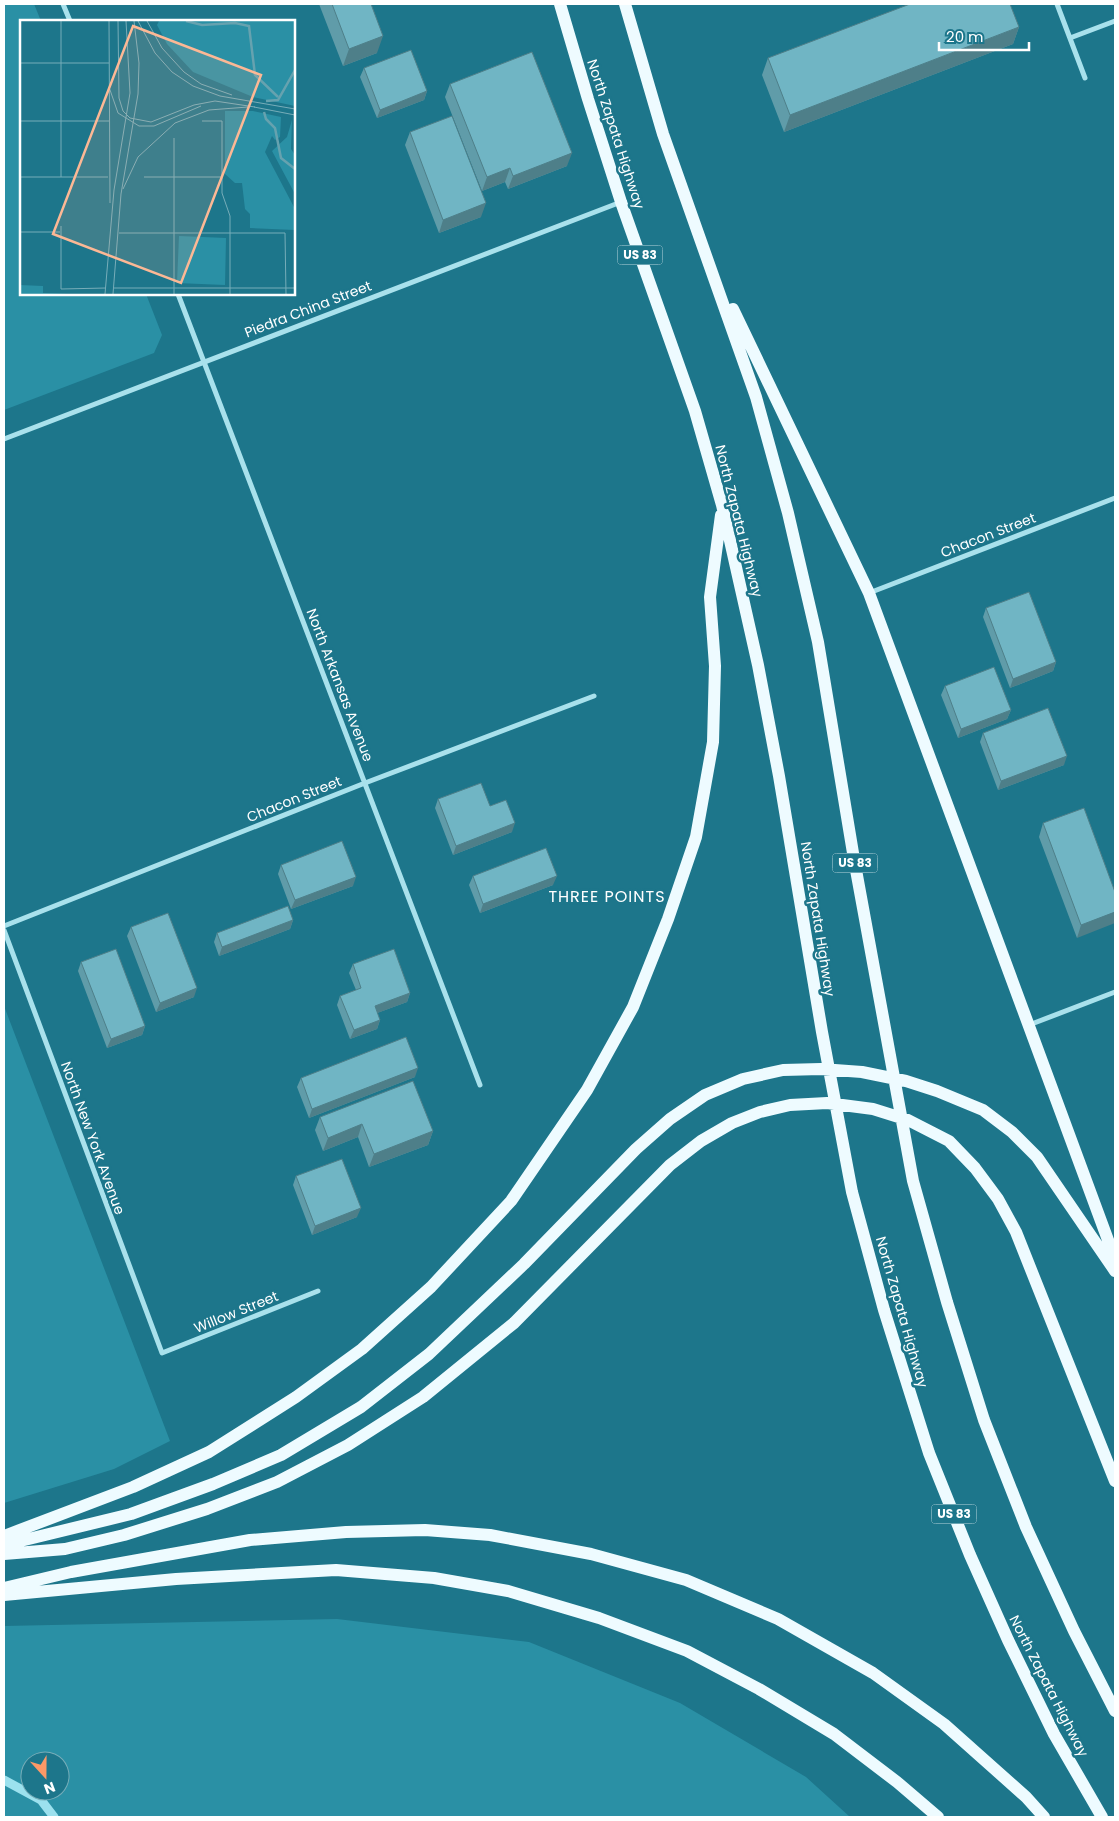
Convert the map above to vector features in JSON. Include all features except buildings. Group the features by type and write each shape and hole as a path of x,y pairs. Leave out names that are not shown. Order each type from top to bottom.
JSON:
{"main road":[{"name":"North Zapata Highway","path":"560,4 621,202 691,401 722,506 758,664 852,1192 884,1310 929,1453 970,1555 1008,1640 1054,1734 1102,1817"},
{"name":"US 83","path":"625,4 663,134 756,397 788,513 818,642 854,859 913,1181 947,1302 984,1420 1026,1527 1074,1630 1115,1711"},
{"path":"706,254 869,593 1115,1259"},
{"path":"4,1536 133,1488 209,1452 296,1397 362,1349 431,1287 511,1201 587,1090 632,1007 668,919 696,837 713,742 715,666 710,597 722,506"},
{"path":"4,1545 131,1514 213,1484 281,1455 361,1408 429,1354 524,1264 636,1149 670,1120 705,1095 743,1079 783,1070 821,1069 862,1072 906,1081 937,1091 983,1110 1012,1132 1037,1157 1115,1271"},
{"path":"4,1554 65,1549 124,1535 207,1509 277,1482 348,1445 423,1397 514,1323 670,1165 701,1141 732,1123 760,1112 790,1105 827,1103 873,1109 908,1120 949,1141 975,1168 992,1191 1016,1232 1115,1482"},
{"path":"4,1588 80,1570 250,1540 346,1532 425,1530 490,1534 591,1554 686,1580 778,1620 873,1672 944,1724 1026,1797 1044,1817"},
{"path":"4,1595 176,1579 336,1570 434,1578 508,1591 599,1618 686,1651 759,1689 834,1734 897,1782 938,1817"}],"street":[{"path":"63,4 70,20"},
{"path":"1057,4 1085,78"},
{"path":"1070,38 1115,20"},
{"name":"Piedra China Street","path":"4,439 621,202"},
{"name":"North Arkansas Avenue","path":"178,295 480,1085"},
{"name":"Chacon Street","path":"869,593 1115,498"},
{"name":"Chacon Street","path":"4,926 365,783 594,696"},
{"name":"North New York Avenue","path":"4,930 162,1353"},
{"path":"1028,1025 1115,992"},
{"name":"Willow Street","path":"162,1353 318,1291"}],"shaded area":[{"path":"4,4 34,4 41,20 20,20 20,295 146,295 162,335 154,353 4,410"},
{"path":"4,1006 170,1441 114,1469 4,1503"},
{"path":"337,1619 529,1642 680,1703 806,1777 850,1817 4,1817 4,1626"}],"waterway":[{"path":"4,1780 41,1800 54,1817"}],"district":[{"name":"THREE POINTS","path":"607,896"}]}
